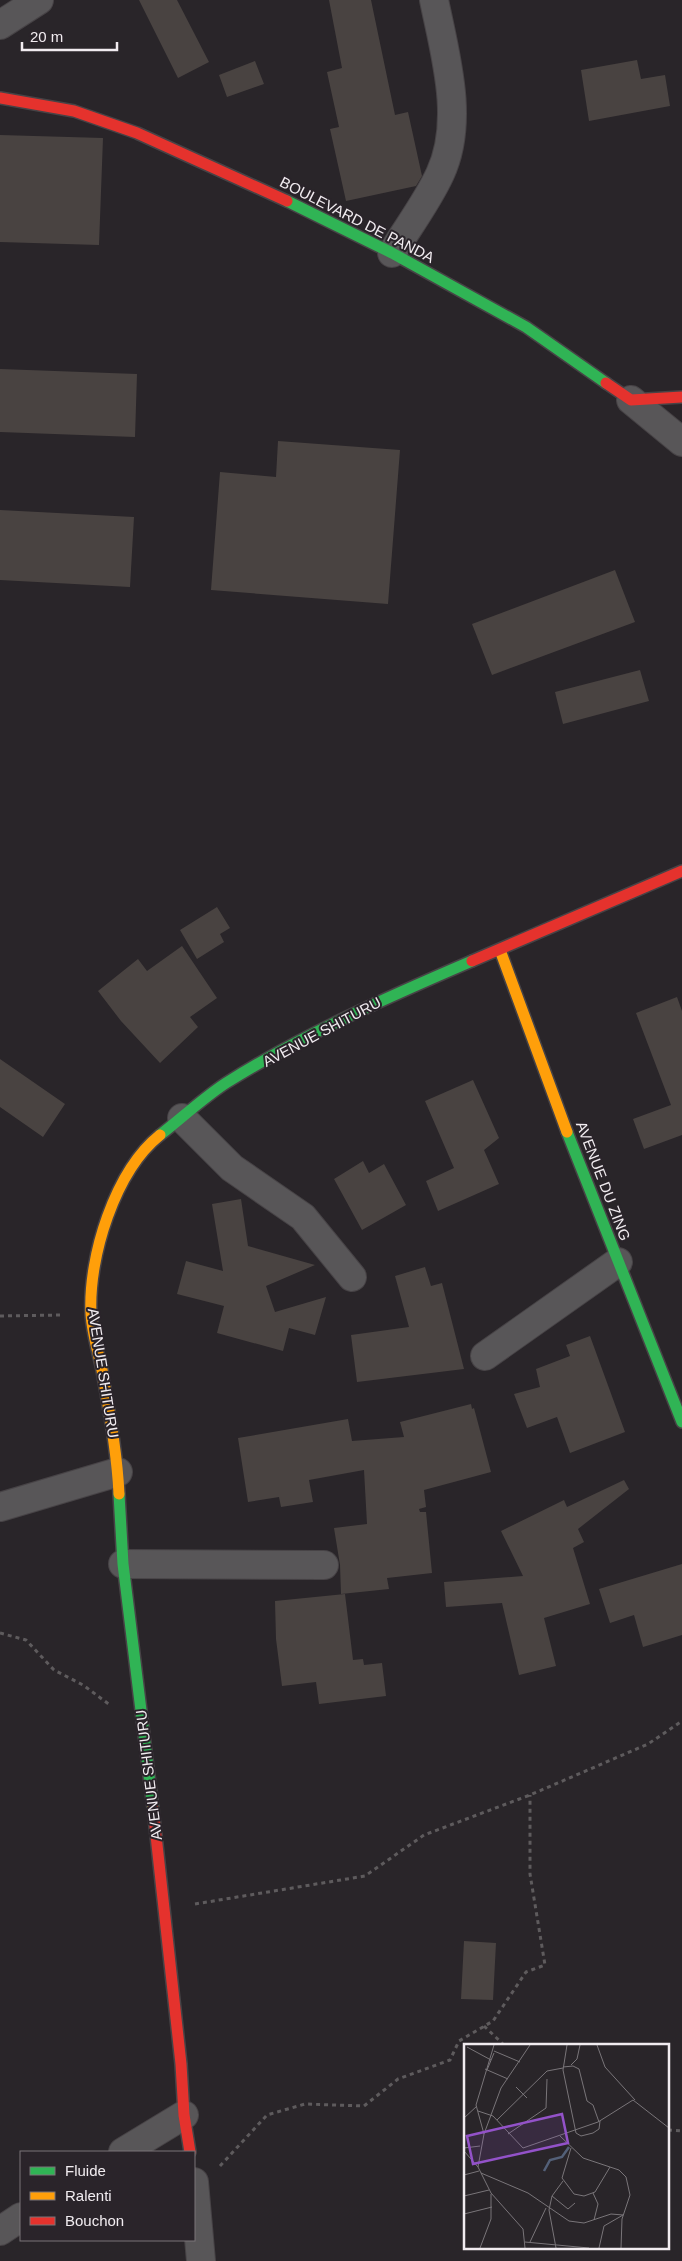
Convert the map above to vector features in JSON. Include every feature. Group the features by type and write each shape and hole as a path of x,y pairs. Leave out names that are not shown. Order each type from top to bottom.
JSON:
{"street":[{"path":"0,25 39,0"},
{"path":"392,253 440,173 450,138 448,66 434,0"},
{"name":"BOULEVARD DE PANDA","path":"0,98 74,111 137,134 260,188 392,253 526,327 631,400"},
{"path":"631,400 682,397"},
{"path":"631,400 682,442"},
{"name":"AVENUE SHITURU","path":"190,2151 184,2115 181,2064 165,1908 123,1564 118,1472 91,1314 94,1269 107,1217 126,1175 154,1140 226,1084 362,1008 682,871"},
{"name":"AVENUE DU ZING","path":"500,950 618,1262 682,1422"},
{"path":"182,1118 232,1168 303,1217 352,1277"},
{"path":"485,1356 618,1262"},
{"path":"0,1507 118,1472"},
{"path":"123,1564 324,1565"},
{"path":"125,2151 184,2115"},
{"path":"195,2198 201,2261"},
{"path":"0,2231 20,2218"}],"path":[{"path":"0,1316 91,1314"},
{"path":"0,1633 26,1640 54,1670 83,1685 112,1707 143,1723"},
{"path":"165,1908 365,1876 424,1835 530,1795 648,1744 682,1721"},
{"path":"195,2186 267,2114 305,2104 364,2106 398,2079 450,2060 460,2040 493,2021 526,1972 545,1965 530,1874 530,1795"},
{"path":"484,2026 503,2044"}],"building":[{"path":"139,0 177,0 209,62 178,78"},
{"path":"329,0 371,0 395,115 408,112 422,176 416,186 346,201 330,129 339,127 327,72 342,68"},
{"path":"637,60 641,79 665,75 670,106 589,121 581,70"},
{"path":"255,61 264,84 227,97 219,75"},
{"path":"0,135 103,138 99,245 0,242"},
{"path":"0,369 137,374 135,437 0,432"},
{"path":"278,441 400,450 388,604 211,590 220,472 276,477"},
{"path":"0,510 134,517 130,587 0,580"},
{"path":"615,570 635,622 492,675 472,624"},
{"path":"640,670 649,701 563,724 555,692"},
{"path":"217,907 230,928 220,934 224,942 197,959 180,930"},
{"path":"182,946 217,998 190,1017 198,1027 160,1063 121,1021 98,991 138,959 147,971"},
{"path":"677,997 682,1011 682,1135 644,1149 633,1119 671,1105 636,1013"},
{"path":"0,1059 65,1104 43,1137 0,1107"},
{"path":"473,1080 499,1138 484,1150 499,1184 438,1211 426,1181 454,1168 425,1101"},
{"path":"363,1161 369,1173 384,1164 406,1205 362,1230 334,1179"},
{"path":"241,1199 248,1246 315,1265 266,1286 275,1312 326,1297 315,1335 289,1328 283,1351 217,1333 224,1306 177,1294 186,1261 223,1271 212,1204"},
{"path":"425,1267 431,1286 442,1283 464,1369 357,1382 351,1335 409,1327 395,1276"},
{"path":"590,1336 625,1432 570,1453 557,1417 527,1428 514,1394 540,1387 536,1369 570,1356 566,1345"},
{"path":"471,1404 472,1409 474,1408 491,1472 424,1490 426,1507 419,1509 420,1512 426,1512 432,1573 387,1578 389,1589 341,1594 340,1565 334,1528 367,1524 364,1470 309,1480 313,1502 281,1507 279,1497 248,1502 238,1438 348,1419 352,1441 404,1437 400,1422"},
{"path":"624,1480 629,1489 578,1529 584,1542 573,1548 590,1604 544,1618 556,1666 519,1675 502,1603 446,1607 444,1582 523,1576 501,1531 564,1500 567,1507"},
{"path":"682,1564 682,1635 643,1647 634,1615 610,1623 599,1589"},
{"path":"345,1594 353,1660 363,1659 364,1665 382,1663 386,1696 319,1704 316,1682 282,1686 276,1639 275,1601"},
{"path":"464,1941 496,1943 493,2000 461,1999"}],"traffic: fast":[{"path":"287,201 392,253 526,327 606,383"},
{"path":"160,1135 217,1089 286,1048 316,1032 472,961"},
{"path":"567,1132 682,1422"},
{"path":"119,1494 123,1564 153,1808"}],"traffic: slow":[{"path":"500,950 567,1132"},
{"path":"119,1494 112,1432 91,1314 91,1291 100,1242 118,1192 130,1170 144,1151 160,1135"}],"traffic: jam":[{"path":"0,98 74,111 137,133 287,201"},
{"path":"606,383 631,400 682,397"},
{"path":"472,961 682,871"},
{"path":"153,1808 181,2064 184,2115 190,2151"}]}
